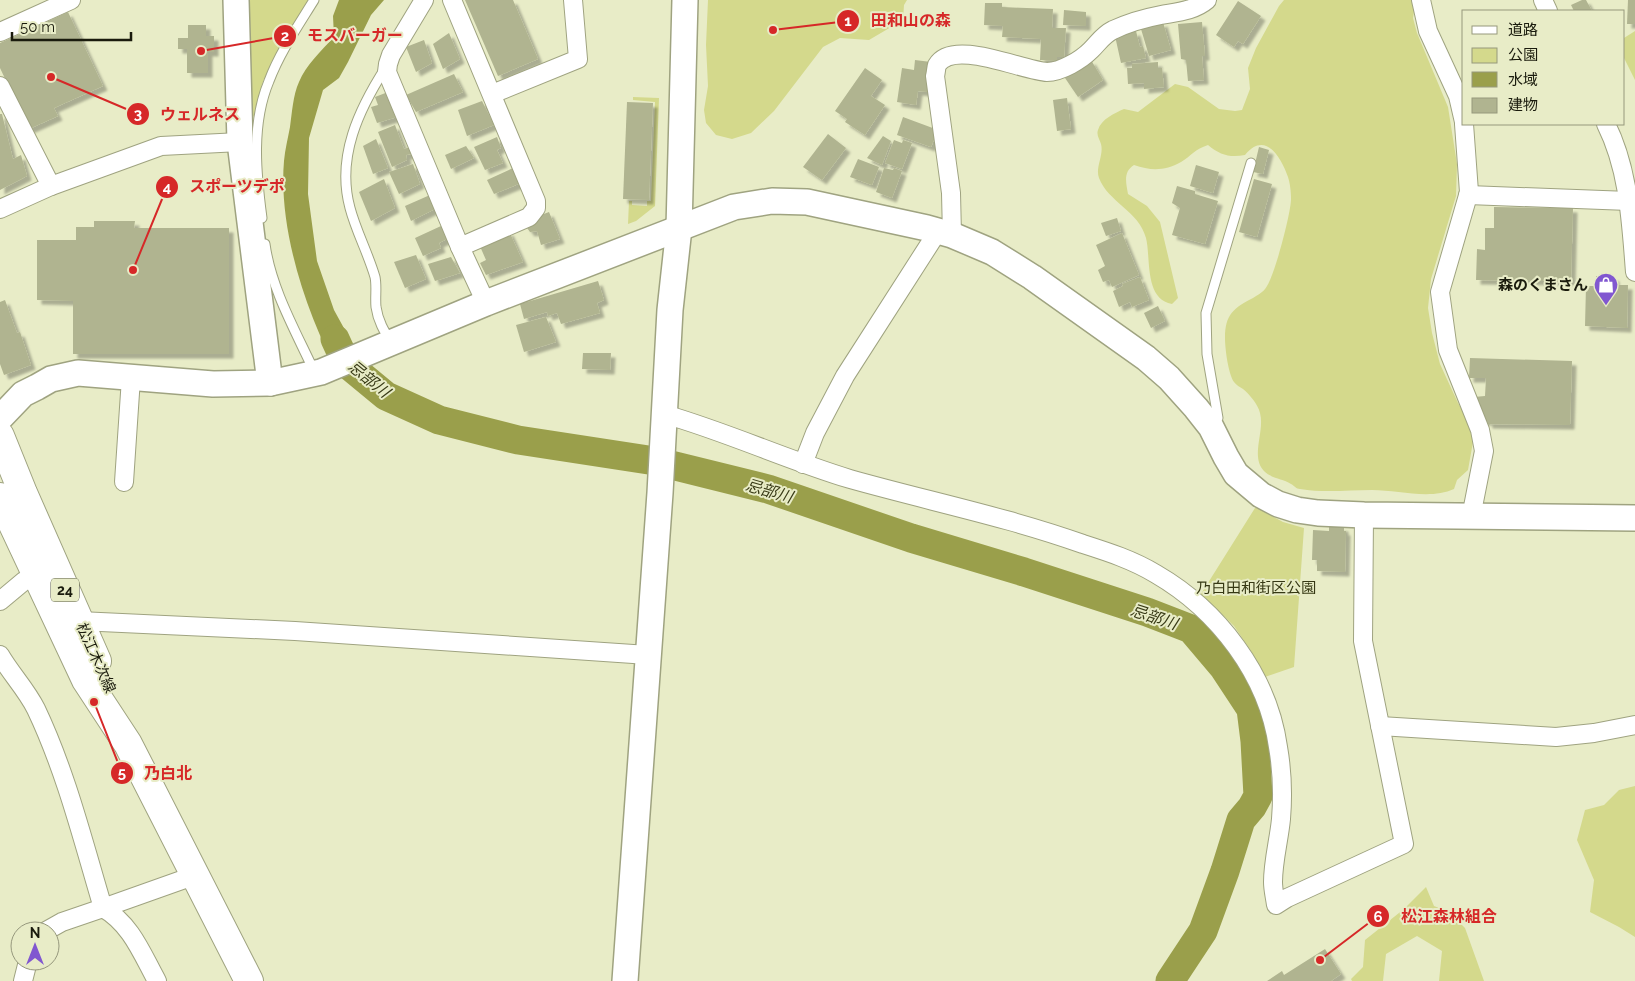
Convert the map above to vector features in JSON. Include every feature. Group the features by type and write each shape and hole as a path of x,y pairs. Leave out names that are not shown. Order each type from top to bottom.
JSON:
{"main road":[{"name":"松江木次線","path":"0,436 22,492 113,696 128,744"},
{"name":"松江木次線","path":"0,497 86,680 128,744 250,981"}],"street":[{"path":"0,32 71,0"},
{"path":"236,0 240,142 270,383"},
{"path":"424,0 391,55 387,72 460,247 486,303"},
{"path":"452,0 536,201 536,208 528,217 460,247"},
{"path":"492,94 578,59 574,0"},
{"path":"625,981 660,493 670,310 679,228 685,0"},
{"path":"803,464 818,427 844,376 945,233 951,193 935,76 937,66 944,58 961,54 993,58 1046,72 1057,71 1090,51 1104,35 1115,29 1153,17 1190,9 1208,0"},
{"path":"1421,0 1428,31 1458,96 1462,114"},
{"path":"0,86 51,186"},
{"path":"1464,125 1470,192 1440,292 1448,350 1480,430 1484,451 1471,516"},
{"path":"1606,125 1623,170 1629,201 1635,272"},
{"path":"0,209 51,186 161,146 240,142"},
{"path":"1468,195 1629,201"},
{"path":"0,418 23,394 51,380 78,373 213,384 270,383 318,373 486,303 734,206 772,200 807,202 945,233 992,252 1032,277 1146,358 1169,378 1211,427 1236,474 1261,495 1278,504 1297,510 1318,513 1364,516 1635,518"},
{"path":"124,482 131,378"},
{"path":"664,417 691,422 803,464 850,479 1046,531 1138,564 1184,592 1213,618 1246,660 1261,689 1270,714 1278,746 1281,775 1281,818 1273,883 1276,905 1287,898 1404,844 1363,636 1364,516"},
{"path":"0,601 24,581 36,575"},
{"path":"80,621 295,631 648,655"},
{"path":"0,655 35,707 46,734 73,802 103,908 112,913 126,926 157,981"},
{"path":"1380,726 1556,737 1594,733 1635,725"},
{"path":"60,923 196,875"}],"lane":[{"path":"314,0 268,82 256,136 266,253 279,295 318,373"},
{"path":"388,64 357,121 346,158 346,175 350,208 375,278 376,307 380,325 388,344"},
{"path":"1211,427 1218,418 1207,354 1206,313 1251,163"}],"green space":[{"path":"246,0 309,0 272,61 262,84 255,116 250,117"},
{"path":"708,0 907,0 904,5 903,20 869,40 840,38 823,47 774,111 751,133 732,139 716,135 706,123 704,110 708,86 706,45"},
{"path":"1284,0 1412,0 1415,5 1413,18 1417,33 1448,107 1457,164 1456,196 1431,279 1428,308 1440,364 1458,403 1470,423 1473,442 1468,470 1457,480 1454,489 1435,494 1414,494 1382,490 1327,491 1299,489 1288,482 1267,474 1260,465 1258,451 1261,428 1260,413 1253,399 1232,378 1227,360 1225,330 1232,313 1262,292 1269,283 1285,231 1290,206 1290,185 1281,162 1271,149 1259,145 1252,148 1245,155 1230,156 1208,145 1181,162 1169,167 1152,169 1134,165 1128,171 1126,178 1128,194 1147,206 1160,222 1178,298 1172,304 1163,301 1153,286 1150,277 1146,238 1142,229 1130,213 1109,194 1099,178 1098,170 1102,148 1098,132 1102,123 1124,109 1138,112 1175,84 1188,87 1219,109 1242,110 1250,89 1248,68 1256,48"},
{"path":"1635,31 1635,80 1625,60 1625,37"},
{"path":"633,97 659,98 655,206 636,221 628,224 629,201 632,201 632,205 647,206 647,201 651,201 655,102 633,100"},
{"name":"乃白田和街区公園","path":"1255,508 1283,522 1304,528 1294,667 1265,677 1251,651 1234,626 1201,594"},
{"path":"1635,786 1635,937 1590,912 1594,880 1577,840 1585,810 1604,805 1619,790"},
{"path":"1426,887 1434,906 1449,912 1465,928 1484,981 1439,981 1442,951 1417,936 1386,954 1383,981 1352,981 1351,979 1363,967 1365,940 1404,909"}],"water":[{"path":"339,0 384,0 371,15 339,78 323,90 309,138 308,194 317,261 334,310 351,341 367,364 340,376 316,327 297,272 290,244 283,188 284,157 295,93 299,82 314,58 334,37 333,16"}],"building":[{"path":"465,0 513,0 538,59 498,76"},
{"path":"1586,0 1591,10 1574,10 1571,5"},
{"path":"1628,0 1635,0 1635,24 1627,24"},
{"path":"1238,1 1261,16 1243,44 1238,41 1234,47 1216,35"},
{"path":"985,3 1002,3 1002,7 1053,9 1052,28 1066,28 1064,57 1057,57 1057,61 1040,60 1041,39 1002,37 1003,26 984,25"},
{"path":"1064,10 1086,12 1086,26 1063,25"},
{"path":"68,12 103,86 54,108 58,116 29,129 0,68 0,43"},
{"path":"1163,22 1171,50 1149,56 1141,29"},
{"path":"1202,22 1205,56 1202,56 1204,80 1188,81 1186,60 1181,59 1178,24"},
{"path":"188,25 206,25 206,36 214,36 214,52 208,52 208,73 187,73 187,49 178,49 178,38 188,38"},
{"path":"1136,31 1140,47 1143,46 1146,58 1121,63 1115,36"},
{"path":"449,33 460,59 443,69 433,44"},
{"path":"424,40 432,63 416,72 406,47"},
{"path":"915,60 931,62 927,92 918,91 916,105 897,102 902,68 914,70"},
{"path":"1091,60 1103,80 1078,97 1065,78"},
{"path":"1158,62 1158,68 1162,68 1164,87 1144,89 1144,83 1128,84 1127,68 1132,68 1132,64"},
{"path":"865,68 882,80 871,96 885,105 865,135 845,122 847,119 835,111"},
{"path":"454,74 463,92 416,112 406,95"},
{"path":"388,92 397,117 377,123 371,107 378,105 375,97"},
{"path":"1067,98 1071,129 1057,131 1053,100"},
{"path":"482,101 494,125 467,136 458,110"},
{"path":"627,102 653,103 649,200 623,199"},
{"path":"0,114 2,114 13,159 21,155 27,176 0,190"},
{"path":"903,117 938,130 931,147 897,135"},
{"path":"395,125 404,149 413,146 415,153 406,155 407,160 392,167 378,132"},
{"path":"828,134 846,148 822,180 803,167"},
{"path":"883,136 891,141 882,165 867,158"},
{"path":"497,137 501,148 497,150 503,163 485,170 474,147"},
{"path":"376,139 388,168 373,174 363,146"},
{"path":"894,140 902,143 903,140 912,143 902,169 885,163"},
{"path":"466,146 474,158 451,169 445,155"},
{"path":"1259,147 1269,150 1263,174 1253,172"},
{"path":"858,159 879,167 872,185 850,177"},
{"path":"413,164 420,184 399,194 389,172"},
{"path":"1196,165 1219,172 1213,193 1190,186"},
{"path":"513,168 521,183 494,194 487,180"},
{"path":"884,168 893,170 894,168 902,171 892,198 876,192"},
{"path":"384,179 395,208 371,221 359,192"},
{"path":"1254,179 1272,184 1257,237 1239,232"},
{"path":"1177,186 1218,201 1205,244 1172,235 1180,208 1172,203"},
{"path":"430,195 435,209 411,221 405,206"},
{"path":"1494,207 1573,208 1571,281 1476,280 1477,249 1485,250 1485,228 1494,228"},
{"path":"549,212 560,239 541,245 537,231 530,232 523,222"},
{"path":"1117,218 1121,231 1106,236 1101,223"},
{"path":"94,221 135,221 134,228 229,228 229,354 73,354 73,301 37,300 37,240 76,240 76,227 94,227"},
{"path":"441,226 447,239 439,243 441,248 423,256 415,238"},
{"path":"509,231 523,262 486,275 480,263 486,260 479,244"},
{"path":"1122,233 1139,275 1112,287 1109,280 1103,282 1098,270 1105,266 1096,245"},
{"path":"416,255 426,279 405,288 394,262"},
{"path":"451,257 460,273 435,281 428,264"},
{"name":"森のくまさん","path":"1596,276 1615,277 1615,285 1628,285 1627,328 1585,326 1586,286 1596,286"},
{"path":"1140,277 1149,300 1132,307 1130,302 1119,307 1113,291 1123,286 1122,284"},
{"path":"598,281 604,300 597,303 600,313 561,324 557,313 548,316 547,312 524,319 520,304"},
{"path":"5,300 17,333 20,332 31,365 4,375 0,364 0,302"},
{"path":"1158,306 1165,321 1151,328 1144,313"},
{"path":"546,317 556,342 524,352 516,325"},
{"path":"583,353 611,353 610,370 582,369"},
{"path":"1470,358 1572,361 1570,425 1488,424 1488,421 1483,421 1474,397 1485,396 1486,378 1469,378"},
{"path":"1329,527 1344,527 1344,531 1346,531 1345,572 1317,571 1317,560 1312,560 1313,530 1329,531"},
{"path":"1325,949 1341,974 1331,981 1267,981 1282,971 1284,975"}],"waterway":[{"name":"忌部川","path":"335,339 346,363 386,396 439,420 518,440 655,461 768,489 911,538 1147,612 1191,629 1224,668 1251,709 1258,796 1241,820 1203,931 1170,981"}],"place":[{"name":"田和山の森","path":"773,30"},
{"name":"モスバーガー","path":"201,51"},
{"name":"ウェルネス","path":"51,77"},
{"name":"スポーツデポ","path":"133,270"},
{"name":"森のくまさん","path":"1606,306"},
{"name":"乃白北","path":"94,702"},
{"name":"松江森林組合","path":"1320,960"}]}
